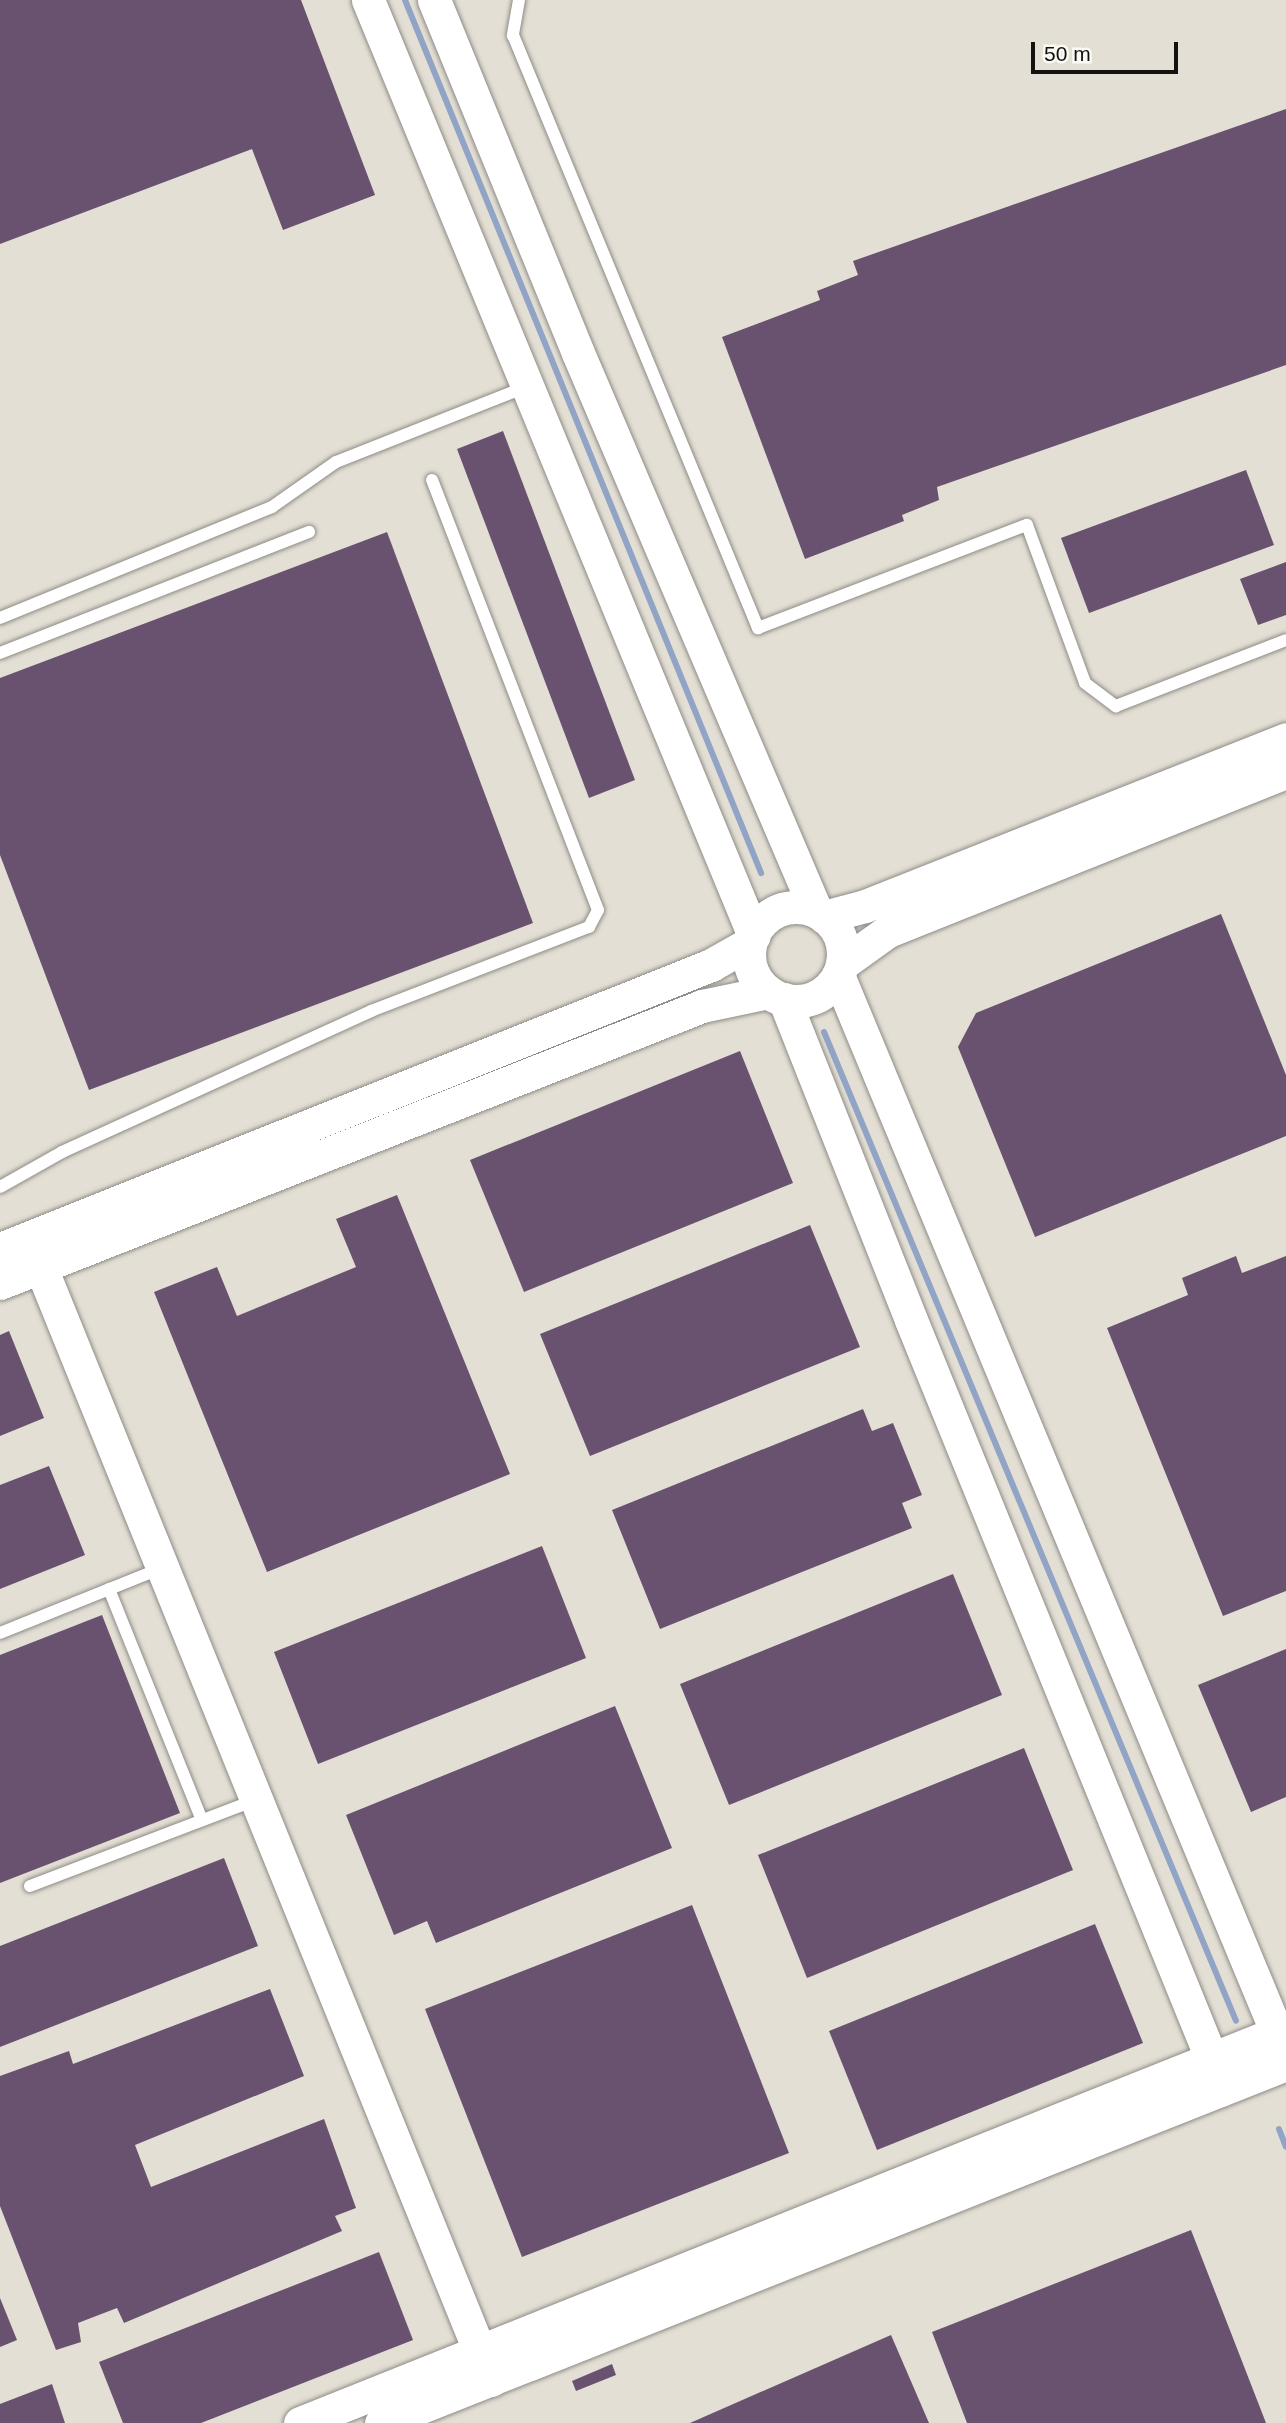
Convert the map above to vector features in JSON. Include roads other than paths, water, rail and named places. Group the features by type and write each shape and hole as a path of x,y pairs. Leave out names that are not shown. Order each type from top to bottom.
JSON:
{"street":[{"path":"368,0 752,939 751,968 776,995 911,1320 1217,2075"},
{"path":"300,2423 485,2365 1217,2075 1283,2039 840,970 842,946 837,931 820,914 583,366 434,0"},
{"path":"0,1283 24,1252 711,965 752,939 760,924 771,914 786,908 801,907 820,914 865,906 1286,739"},
{"path":"24,1252 702,1006 776,995 800,1000 815,996 828,988 840,970 888,931 1286,772"},
{"path":"24,1252 163,1567 485,2365"},
{"path":"1217,2075 1286,2064"},
{"path":"381,2423 485,2365"}],"lane":[{"path":"519,0 513,35 758,628 1027,525 1084,683 1116,706 1286,640"},
{"path":"0,618 272,507 337,462 528,386"},
{"path":"0,1187 62,1152 370,1011 589,927 598,910 432,480"},
{"path":"0,653 309,532"},
{"path":"0,1633 163,1567"},
{"path":"109,1589 202,1820"},
{"path":"30,1886 257,1799"}],"waterway":[{"path":"405,0 761,873"},
{"path":"824,1032 1236,2021"},
{"path":"1279,2129 1286,2147"}]}
